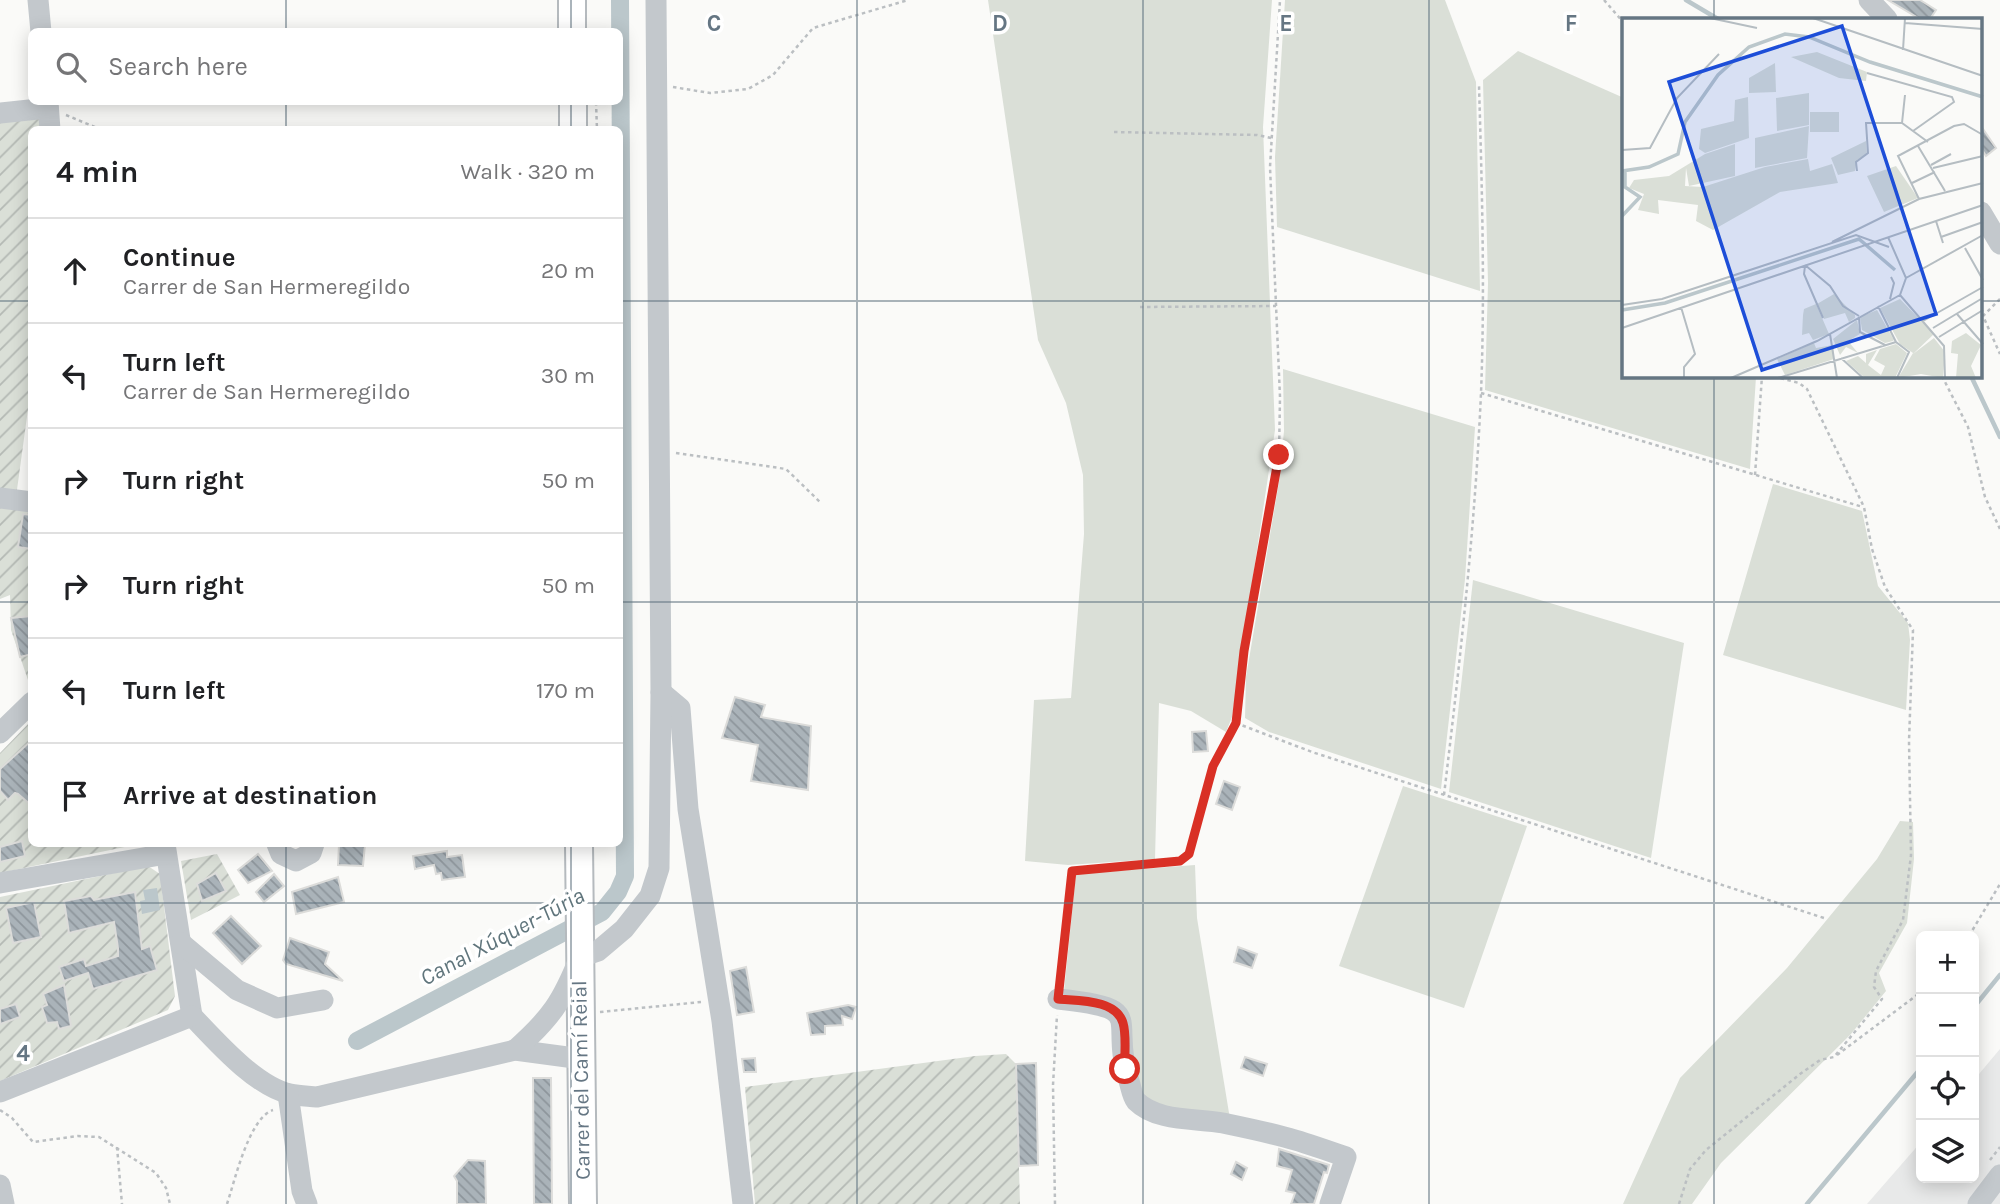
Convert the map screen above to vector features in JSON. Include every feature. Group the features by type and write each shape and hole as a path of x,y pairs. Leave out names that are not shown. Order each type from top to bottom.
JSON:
{"main road":[{"path":"572,0 572,28"},
{"path":"573,105 573,126"},
{"name":"Carrer del Camí Reial","path":"579,847 583,1204"}],"street":[{"path":"38,0 41,28"},
{"path":"515,1050 549,1020 569,985 580,952 598,951 612,941 639,913 656,883 661,841 661,692 656,0"},
{"path":"1869,0 1885,18"},
{"path":"0,113 49,113"},
{"path":"1982,214 2000,244"},
{"path":"0,498 28,502"},
{"path":"661,692 680,708 688,809 719,1000 743,1204"},
{"path":"0,733 28,706"},
{"path":"278,847 281,854 296,861 311,853 313,847"},
{"path":"0,883 166,849 192,1016 234,1057 289,1099 317,1097 515,1050 582,1059"},
{"path":"181,943 237,990 277,1008 323,1000"},
{"path":"1058,999 1096,1003 1117,1012 1124,1025 1124,1060 1128,1079 1135,1100 1149,1109 1163,1115 1221,1122 1295,1139 1346,1157 1330,1204"},
{"path":"0,1092 192,1016"},
{"path":"289,1099 302,1191 307,1204"},
{"path":"1978,1204 2000,1175"},
{"path":"0,1185 4,1204"}],"path":[{"path":"656,84 710,93 748,89 773,75 813,29 908,0"},
{"path":"1055,1204 1053,1085 1058,999 1072,871 1180,861 1189,854 1213,766 1236,723 1244,651 1279,455 1280,397 1271,138 1280,0"},
{"path":"1604,0 1622,21"},
{"path":"1444,795 1469,579 1481,393 1483,281 1479,85"},
{"path":"596,105 597,126"},
{"path":"49,113 90,126"},
{"path":"1114,132 1257,135 1271,138"},
{"path":"2000,299 1983,316 2000,354"},
{"path":"1140,307 1276,306"},
{"path":"1755,475 1762,378"},
{"path":"1780,378 1799,383 1807,389 1864,507 1885,587 1913,630 1909,741 1911,855 1903,920 1875,971 1874,986 1882,999 1834,1056"},
{"path":"1942,378 1968,427 1984,497 2000,529"},
{"path":"1481,393 1864,507"},
{"path":"659,451 786,469 820,502"},
{"path":"1236,723 1312,752 1824,918"},
{"path":"1972,931 2000,884"},
{"path":"1679,1204 1690,1169 1706,1150 1800,1074 1820,1060 1852,1046 1918,994"},
{"path":"581,1014 719,1000"},
{"path":"228,1204 254,1129 266,1112 289,1099"},
{"path":"0,1110 12,1118 33,1142 99,1137 156,1173 166,1188 170,1204"},
{"path":"117,1147 122,1204"}],"shaded area":[{"path":"988,0 1272,0 1263,127 1275,430 1232,717 1226,732 1191,711 1159,703 1155,859 1068,865 1025,861 1034,700 1071,698 1084,534 1083,475 1066,403 1038,340"},
{"path":"1285,0 1445,0 1476,82 1480,291 1277,227 1275,157"},
{"path":"1518,51 1622,97 1622,378 1756,378 1750,469 1485,390 1488,283 1483,80"},
{"path":"44,116 45,126 28,126 28,409 16,497 0,493 0,120"},
{"path":"1283,369 1475,427 1465,579 1441,789 1269,732 1245,718 1246,677 1279,482 1284,431"},
{"path":"1773,484 1862,511 1878,586 1908,623 1910,640 1906,710 1723,655"},
{"path":"0,503 28,505 28,680 11,630 10,595 0,599"},
{"path":"1473,580 1684,643 1651,858 1449,792"},
{"path":"28,724 28,847 125,847 0,873 0,753"},
{"path":"1403,786 1527,826 1464,1008 1339,966"},
{"path":"1900,821 1913,822 1914,859 1907,923 1879,973 1886,991 1851,1034 1721,1163 1692,1204 1623,1204 1680,1078 1787,968 1877,859"},
{"path":"217,854 240,895 191,920 181,861"},
{"path":"1195,865 1197,918 1230,1119 1174,1113 1138,1095 1128,1024 1064,991 1076,874"},
{"path":"148,866 160,874 175,996 168,1010 0,1081 0,897"},
{"path":"157,888 160,910 142,914 140,901 145,900 143,890"},
{"path":"2000,1049 2000,1204 1867,1204 1916,1148 1916,1183 1979,1183 1979,1074"},
{"path":"1006,1054 1016,1064 1020,1204 755,1204 745,1087"}],"building":[{"path":"1888,0 1920,0 1936,10 1931,18 1918,18"},
{"path":"1982,127 1996,148 1986,156 1982,150"},
{"path":"23,514 28,515 28,548 18,547"},
{"path":"28,616 28,655 20,657 11,618"},
{"path":"735,697 765,705 761,717 811,726 808,790 751,781 758,745 722,738"},
{"path":"1206,731 1208,751 1193,752 1192,732"},
{"path":"28,744 28,803 15,793 8,800 0,791 0,769"},
{"path":"1224,781 1240,787 1232,810 1216,804"},
{"path":"22,841 25,856 0,862 0,847"},
{"path":"339,847 365,847 363,866 338,865"},
{"path":"447,851 447,857 462,855 465,877 442,880 441,873 436,874 434,865 415,869 413,856"},
{"path":"258,854 272,871 248,883 238,870"},
{"path":"216,873 226,891 202,901 197,884"},
{"path":"274,874 284,886 264,902 256,892"},
{"path":"338,877 344,902 296,914 292,892"},
{"path":"135,892 142,949 150,946 157,970 93,989 88,973 64,981 59,967 84,959 86,966 118,956 118,948 114,922 69,933 64,901 91,896 94,900"},
{"path":"34,902 41,937 13,943 6,908"},
{"path":"231,916 261,946 242,964 213,933"},
{"path":"290,938 329,952 325,964 343,981 286,964 283,960"},
{"path":"1238,947 1257,954 1252,968 1234,962"},
{"path":"746,967 754,1012 737,1015 730,971"},
{"path":"64,985 71,1026 59,1029 57,1022 47,1023 42,1007 47,1005 43,994"},
{"path":"16,1004 20,1017 0,1024 0,1009"},
{"path":"848,1005 856,1007 852,1019 842,1016 843,1025 825,1026 825,1034 811,1035 807,1013"},
{"path":"1245,1057 1267,1064 1263,1076 1241,1068"},
{"path":"755,1058 756,1072 744,1072 742,1059"},
{"path":"1036,1063 1038,1165 1019,1166 1016,1064"},
{"path":"533,1078 551,1078 552,1204 534,1204"},
{"path":"1279,1149 1329,1165 1327,1173 1324,1172 1314,1204 1291,1204 1295,1193 1286,1191 1292,1170 1277,1166"},
{"path":"468,1160 485,1161 486,1204 457,1204 457,1181 454,1176"},
{"path":"1236,1162 1247,1168 1242,1180 1231,1174"}],"waterway":[{"name":"Canal Xúquer-Túria","path":"620,0 620,28"},
{"path":"1686,0 1716,18"},
{"name":"Canal Xúquer-Túria","path":"621,105 621,126"},
{"path":"1972,378 2000,437"},
{"name":"Canal Xúquer-Túria","path":"357,1041 602,912 618,892 625,876 623,526"},
{"path":"1979,1001 2000,975"},
{"path":"1807,1204 1916,1074"}],"route":[{"path":"1125,1069 1124,1025 1117,1012 1096,1003 1058,999 1072,871 1180,861 1189,854 1213,766 1236,723 1244,651 1279,455"}]}
